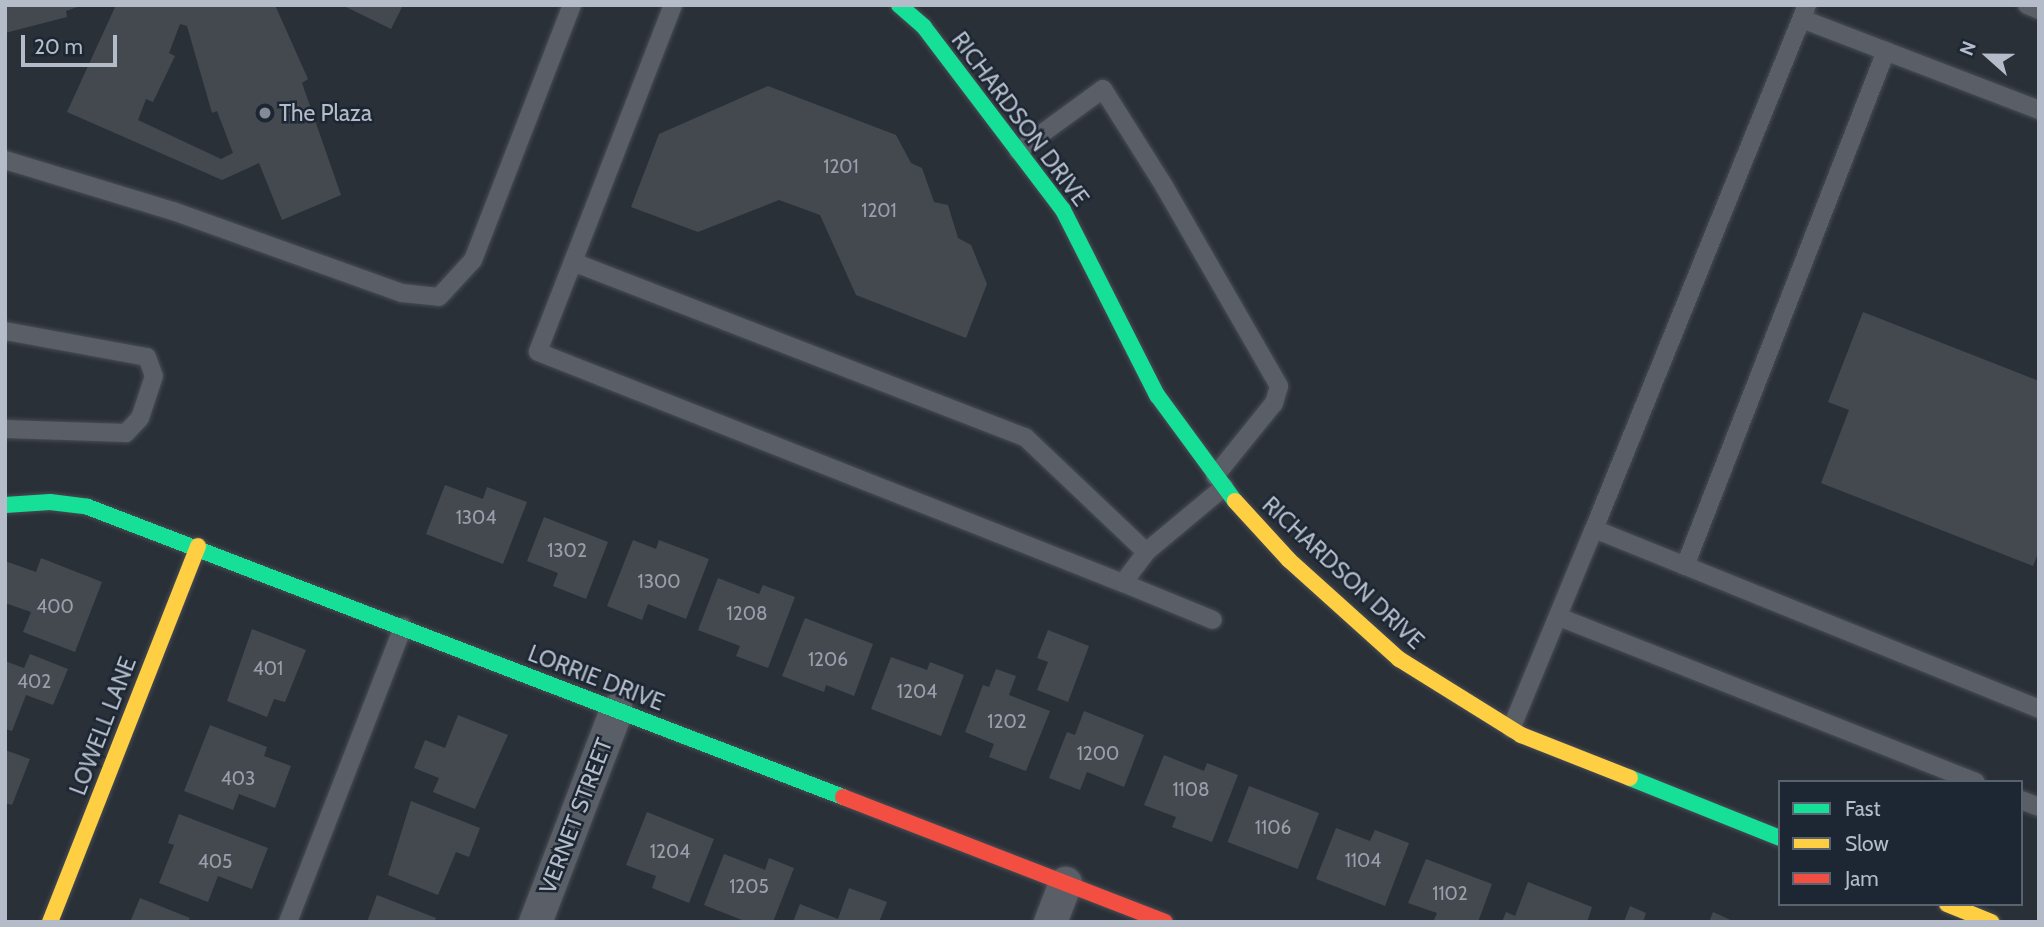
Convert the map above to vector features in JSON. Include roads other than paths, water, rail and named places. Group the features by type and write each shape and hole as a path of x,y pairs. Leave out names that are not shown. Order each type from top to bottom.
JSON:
{"street":[{"name":"RICHARDSON DRIVE","path":"899,5 924,27 1063,210 1157,395 1220,482 1289,560 1399,659 1511,729 1778,837"},
{"name":"LORRIE DRIVE","path":"5,505 50,502 88,507 198,546 1165,922"},
{"name":"LOWELL LANE","path":"50,922 198,546"},
{"name":"VERNET STREET","path":"535,922 616,710"},
{"path":"1050,922 1065,883"},
{"path":"1952,906 1991,922"}],"lane":[{"path":"5,160 173,211 401,293 439,297 473,260 572,5"},
{"path":"673,5 538,352 1213,620"},
{"path":"2027,5 2039,10"},
{"path":"1511,729 1805,12 1886,51 2039,110"},
{"path":"1685,566 1886,51"},
{"path":"1018,151 1103,89 1157,176 1279,386 1274,402 1220,482 1146,552 1124,583"},
{"path":"573,262 1025,437 1146,552"},
{"path":"5,331 148,357 154,376 140,418 126,433 5,429"},
{"path":"1594,529 2039,709"},
{"path":"1559,617 1970,780"},
{"path":"288,922 402,626"}],"place":[{"name":"The Plaza","path":"265,113"}]}
